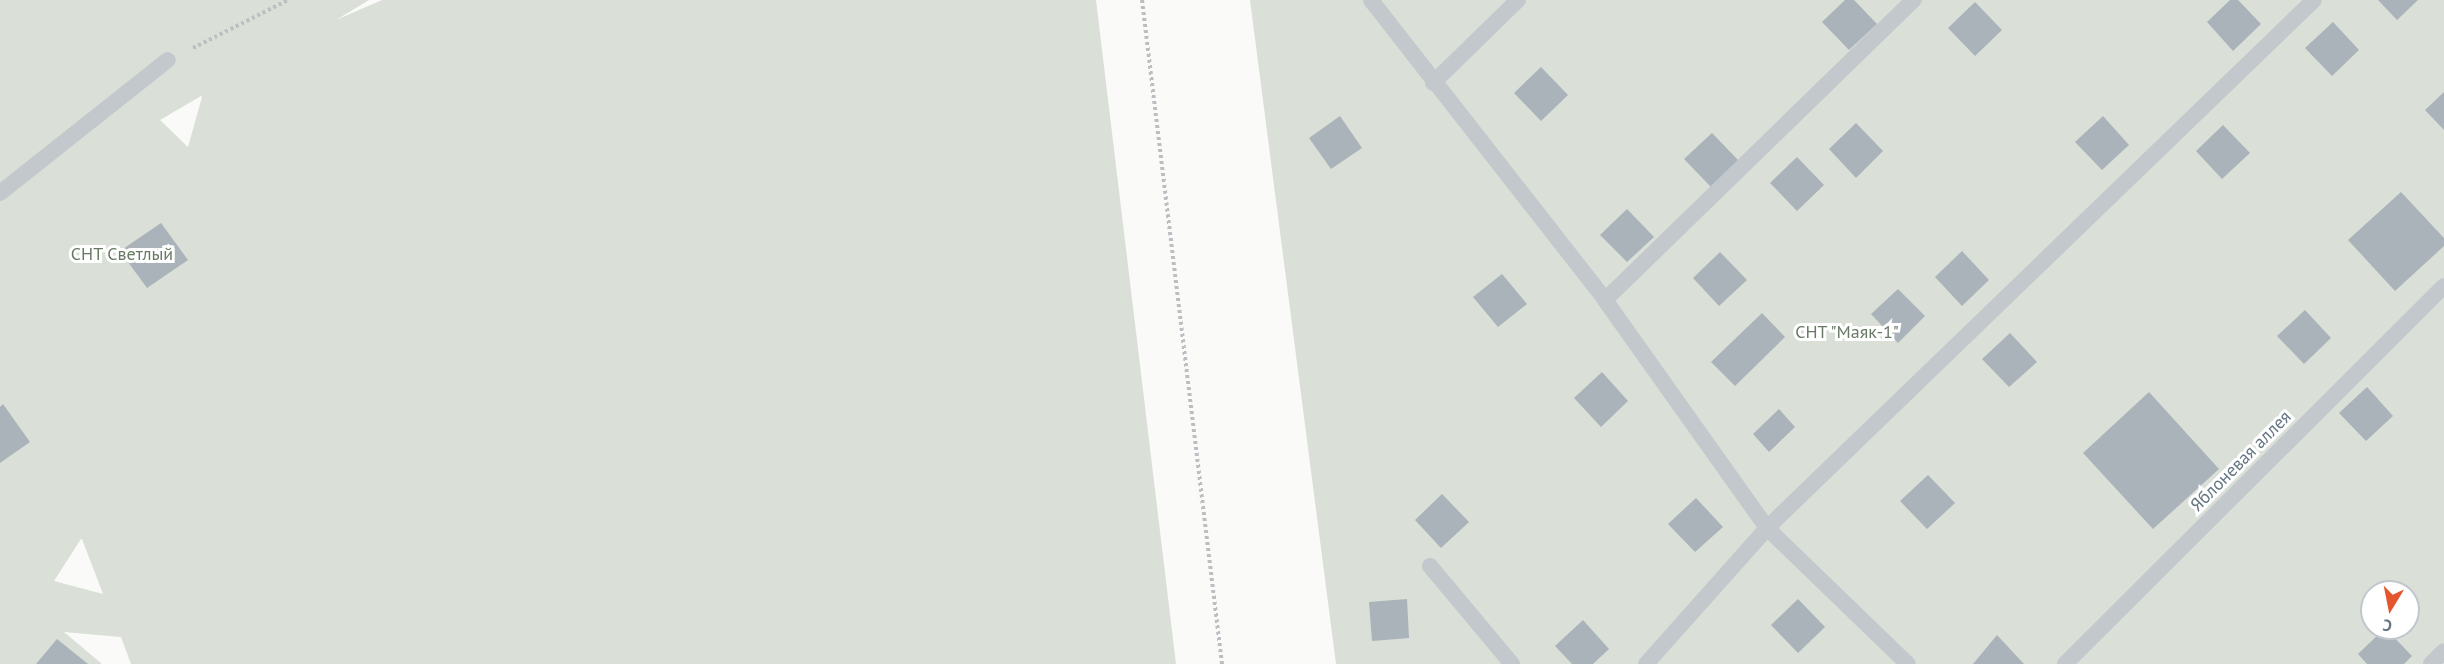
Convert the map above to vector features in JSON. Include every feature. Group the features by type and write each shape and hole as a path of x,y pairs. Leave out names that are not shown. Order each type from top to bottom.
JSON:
{"lane":[{"path":"1371,0 1433,83 1605,300 1767,528 1908,664"},
{"path":"1433,83 1518,0"},
{"path":"1605,300 1914,0"},
{"path":"1646,664 1767,528 2314,0"},
{"path":"0,193 168,60"},
{"name":"Яблоневая аллея","path":"2065,664 2444,286"},
{"path":"1430,566 1512,664"},
{"path":"2431,664 2444,651"}],"path":[{"path":"168,60 288,0"},
{"path":"1142,0 1222,664"}],"green space":[{"name":"СНТ Светлый","path":"0,0 369,0 336,20 382,0 1096,0 1176,664 131,664 121,637 64,632 102,664 0,664","holes":["202,97 188,147 160,120","82,539 103,594 54,581"]},
{"name":"СНТ \"Маяк-1\"","path":"1250,0 2444,0 2444,664 1336,664"}],"building":[{"path":"1845,0 1854,0 1877,24 1849,50 1822,22"},
{"path":"2230,0 2238,0 2261,24 2233,51 2207,22"},
{"path":"2378,0 2418,0 2397,20"},
{"path":"1975,2 2002,30 1975,56 1948,28"},
{"path":"2333,22 2359,50 2332,76 2305,48"},
{"path":"1541,67 1568,95 1541,121 1514,93"},
{"path":"2444,92 2444,130 2425,110"},
{"path":"1340,116 1362,148 1331,169 1309,138"},
{"path":"2103,116 2129,145 2102,170 2075,142"},
{"path":"1856,123 1883,151 1856,178 1829,149"},
{"path":"2223,125 2250,153 2222,179 2196,151"},
{"path":"1712,133 1739,161 1711,187 1684,159"},
{"path":"1797,157 1824,185 1797,211 1770,183"},
{"path":"2401,192 2444,238 2444,246 2395,291 2348,240"},
{"path":"1627,209 1654,237 1627,262 1600,235"},
{"path":"161,223 188,260 147,288 120,251"},
{"path":"1962,251 1989,280 1962,306 1935,277"},
{"path":"1720,252 1747,280 1719,306 1693,278"},
{"path":"1502,274 1527,304 1498,327 1473,297"},
{"path":"1898,289 1925,316 1898,343 1871,314"},
{"path":"2305,310 2331,338 2304,364 2277,336"},
{"path":"1762,313 1785,337 1735,386 1711,362"},
{"path":"2010,333 2037,362 2009,387 1982,359"},
{"path":"1602,372 1628,401 1601,427 1574,398"},
{"path":"2367,387 2393,416 2366,441 2339,413"},
{"path":"2149,392 2219,469 2153,529 2083,453"},
{"path":"3,404 30,442 0,463 0,407"},
{"path":"1779,409 1795,427 1769,452 1753,434"},
{"path":"1928,475 1955,503 1927,529 1900,501"},
{"path":"1442,494 1469,522 1441,548 1415,520"},
{"path":"1696,498 1723,527 1695,552 1668,524"},
{"path":"1407,599 1409,638 1372,641 1369,602"},
{"path":"1798,599 1825,627 1798,653 1771,625"},
{"path":"1583,620 1609,649 1593,664 1572,664 1555,646"},
{"path":"1997,635 2024,664 1973,664"},
{"path":"57,639 88,664 36,664"},
{"path":"2373,640 2397,640 2412,656 2404,664 2367,664 2358,654"}]}
